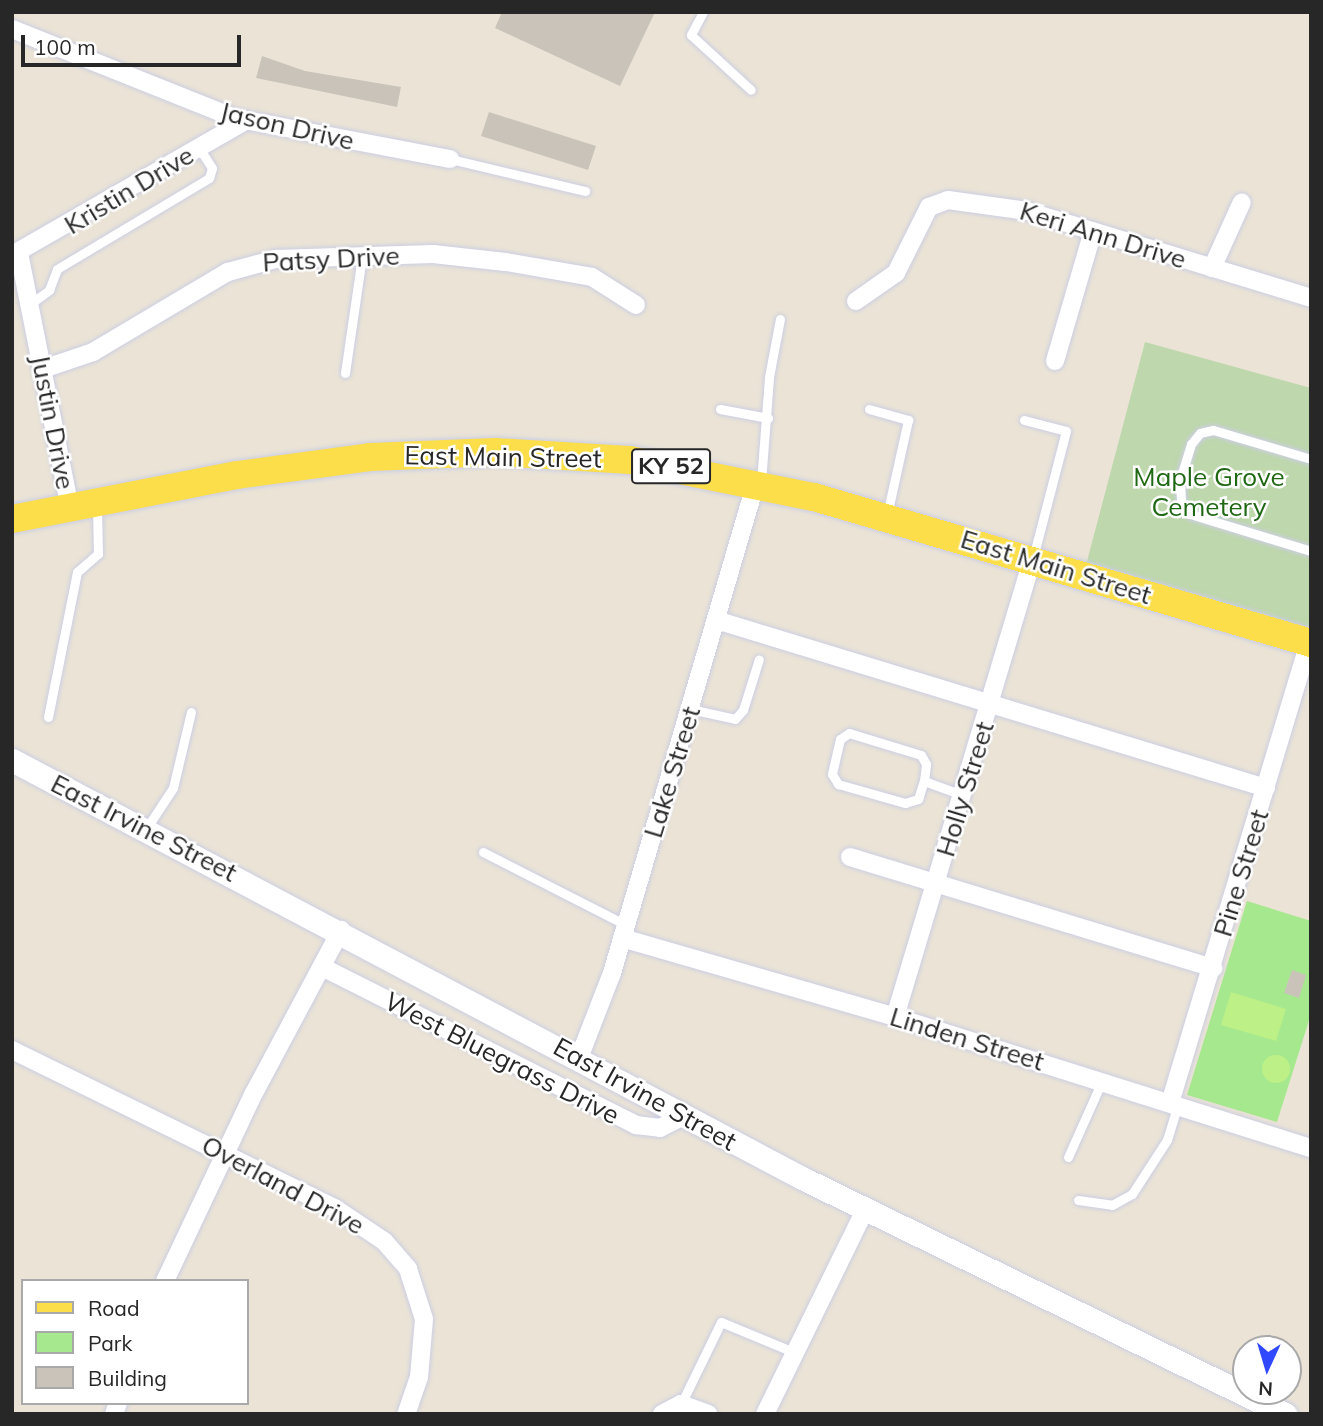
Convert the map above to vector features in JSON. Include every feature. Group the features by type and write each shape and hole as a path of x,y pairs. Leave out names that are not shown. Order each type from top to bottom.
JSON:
{"main road":[{"name":"East Main Street","path":"12,519 300,465 450,452 630,460 758,483 887,517 1310,643"}],"street":[{"name":"Jason Drive","path":"12,29 245,121 450,159"},
{"name":"Kristin Drive","path":"16,254 245,121"},
{"name":"Keri Ann Drive","path":"856,301 896,273 915,240 929,207 948,200 1010,207 1311,298"},
{"path":"1212,268 1242,202"},
{"path":"1055,361 1093,231"},
{"name":"Justin Drive","path":"16,254 30,304 70,508"},
{"name":"Patsy Drive","path":"43,369 93,352 242,266 362,256 457,256 574,272 608,284 636,305"},
{"name":"Lake Street","path":"579,1058 624,931 758,483"},
{"name":"Holly Street","path":"895,1017 992,704 1032,559"},
{"path":"716,620 1266,788"},
{"name":"Pine Street","path":"1174,1104 1310,643"},
{"name":"East Irvine Street","path":"12,760 341,930 684,1116 865,1210 1285,1414"},
{"path":"850,857 1213,968"},
{"path":"166,1279 225,1154 341,930"},
{"name":"Linden Street","path":"624,931 1311,1148"},
{"name":"West Bluegrass Drive","path":"321,967 636,1125 660,1128 684,1116"},
{"name":"Overland Drive","path":"12,1050 353,1219 384,1241 408,1269 421,1302 425,1338 406,1414"},
{"path":"765,1414 865,1210"},
{"path":"662,1414 681,1404 708,1414"}],"lane":[{"path":"703,12 691,35 751,90"},
{"path":"30,304 49,290 60,266 209,178 212,168 199,148"},
{"path":"450,159 585,191"},
{"path":"345,373 362,256"},
{"path":"758,483 768,418 769,377 780,319"},
{"path":"720,409 768,418"},
{"path":"869,409 908,421 887,517"},
{"path":"1024,420 1066,431 1032,559"},
{"path":"1311,459 1213,430 1199,433 1191,444 1180,481 1181,502 1190,514 1311,551"},
{"path":"48,717 77,572 90,567 98,554 97,502"},
{"path":"690,709 734,719 743,710 760,659"},
{"path":"146,829 173,788 191,712"},
{"path":"849,733 921,755 926,764 924,781 918,799 905,803 838,784 832,774 840,739 849,733"},
{"path":"924,781 963,795"},
{"path":"483,852 624,931"},
{"path":"1068,1157 1102,1082"},
{"path":"1078,1200 1112,1205 1132,1194 1161,1150 1174,1104"},
{"path":"681,1404 722,1322 796,1353"}],"green space":[{"name":"Maple Grove Cemetery","path":"1145,342 1311,388 1311,629 1086,565"},
{"path":"1247,901 1311,921 1311,1014 1277,1122 1187,1095"},
{"path":"1231,992 1286,1009 1276,1041 1221,1025"},
{"path":"1276,1055 1286,1059 1290,1069 1286,1079 1276,1083 1266,1079 1262,1069 1266,1059"}],"building":[{"path":"502,12 655,12 620,86 495,28"},
{"path":"262,56 305,71 401,87 397,107 256,78"},
{"path":"489,112 596,146 588,170 481,136"},
{"path":"1292,970 1306,975 1299,998 1284,993"}]}
